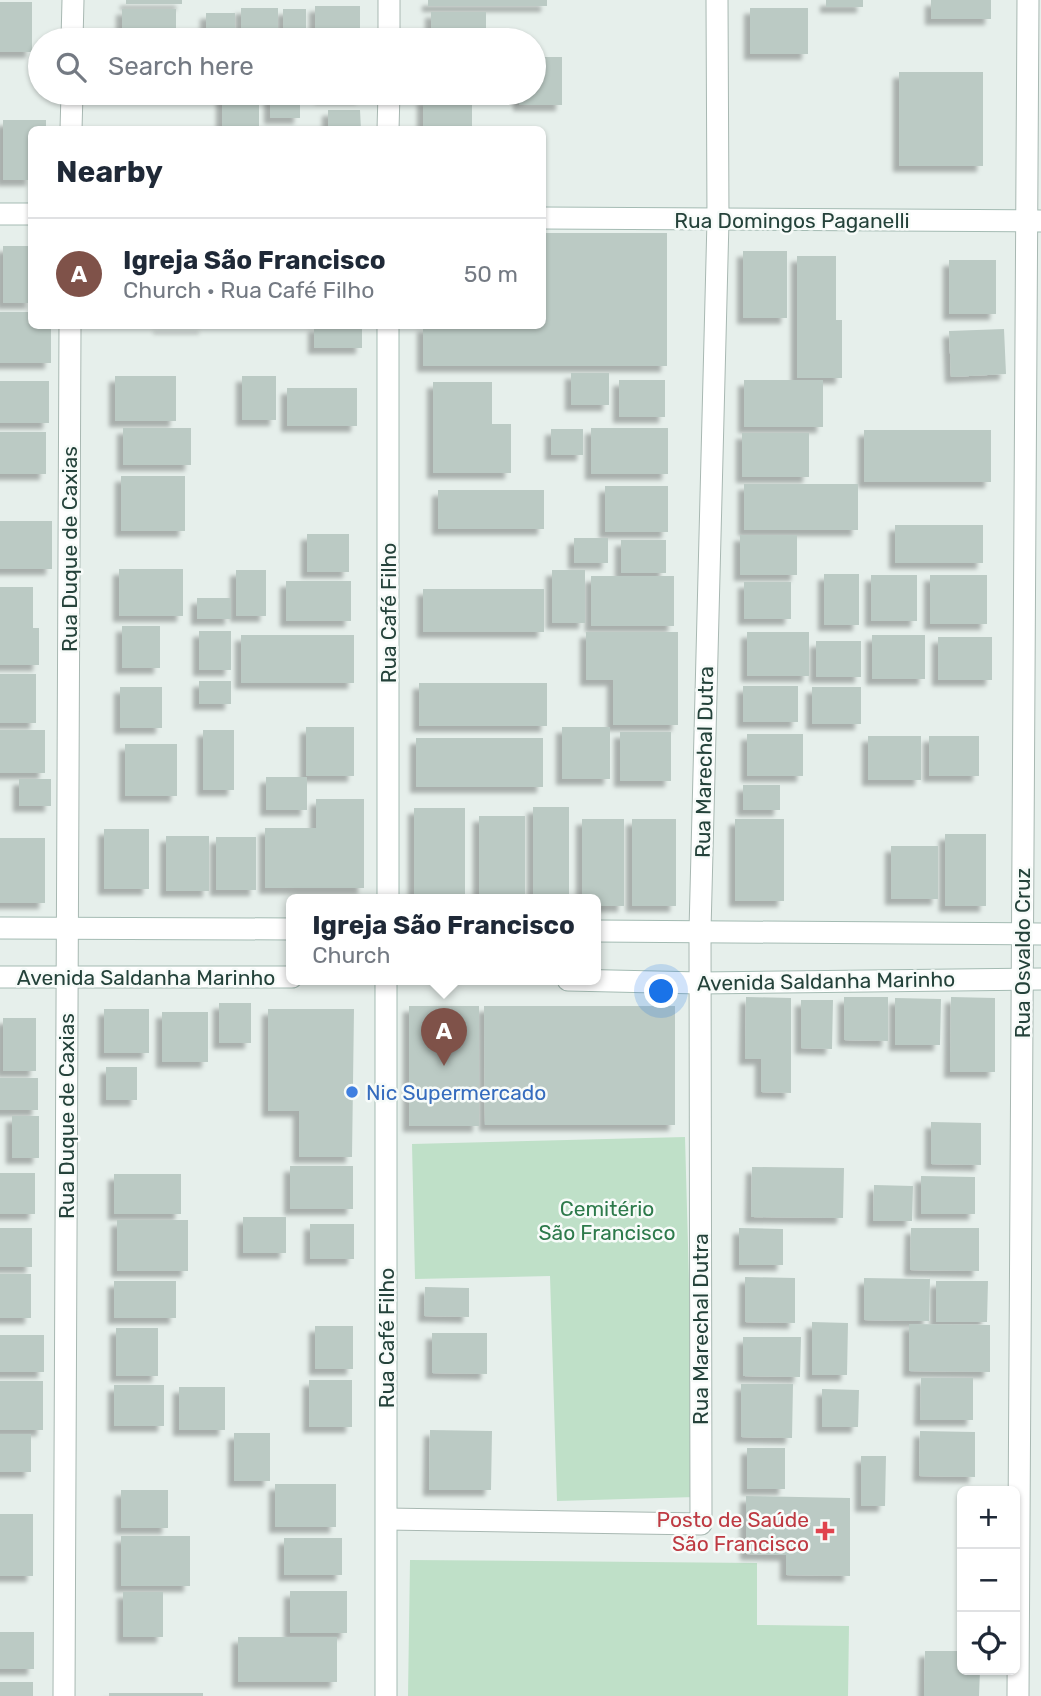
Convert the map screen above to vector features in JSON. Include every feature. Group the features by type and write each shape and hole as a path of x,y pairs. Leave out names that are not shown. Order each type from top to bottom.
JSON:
{"street":[{"path":"72,28 73,0"},
{"path":"389,0 389,28"},
{"name":"Rua Marechal Dutra","path":"387,1519 701,1524 699,983 718,220 717,0"},
{"name":"Rua Osvaldo Cruz","path":"1017,1696 1032,979 1034,221 1028,0"},
{"path":"71,126 72,105"},
{"path":"388,105 388,126"},
{"path":"0,214 28,214"},
{"name":"Rua Domingos Paganelli","path":"546,218 1034,221"},
{"name":"Rua Duque de Caxias","path":"64,1696 70,329"},
{"name":"Rua Café Filho","path":"387,894 388,329"},
{"path":"0,928 286,929"},
{"path":"601,931 1032,934"},
{"name":"Avenida Saldanha Marinho","path":"0,977 286,977"},
{"name":"Avenida Saldanha Marinho","path":"601,981 699,983 1032,979"},
{"name":"Rua Café Filho","path":"386,985 387,1696"}],"green space":[{"name":"Cemitério São Francisco","path":"685,1137 695,1497 557,1501 550,1276 415,1279 412,1144"},
{"path":"410,1560 757,1563 757,1625 849,1626 848,1696 408,1696"}],"building":[{"path":"126,0 182,0 182,4 126,4"},
{"path":"428,0 547,0 547,6 428,6"},
{"path":"826,0 863,0 863,7 826,7"},
{"path":"931,0 991,0 991,19 931,19"},
{"path":"0,2 32,2 28,52 0,52"},
{"path":"315,6 360,6 360,28 315,28"},
{"path":"241,8 278,8 278,28 241,28"},
{"path":"750,8 808,8 808,54 750,54"},
{"path":"122,9 176,9 176,28 122,28"},
{"path":"283,9 306,9 306,28 283,28"},
{"path":"431,12 486,12 486,28 431,28"},
{"path":"206,13 235,13 235,28 206,28"},
{"path":"546,57 562,57 562,105 546,105"},
{"path":"899,72 983,72 983,166 899,166"},
{"path":"222,105 259,105 259,126 222,126"},
{"path":"270,105 300,105 300,118 270,118"},
{"path":"423,105 472,105 472,126 423,126"},
{"path":"328,110 360,110 361,126 328,126"},
{"path":"3,120 46,120 46,126 28,126 28,180 3,180"},
{"path":"546,233 667,233 667,366 423,366 423,329 546,329"},
{"path":"3,246 28,246 28,303 3,303"},
{"path":"743,251 787,251 787,318 743,318"},
{"path":"797,256 836,256 836,320 842,320 842,378 797,378"},
{"path":"949,260 996,260 996,314 949,314"},
{"path":"0,312 28,312 28,329 51,329 51,363 0,363"},
{"path":"314,329 362,329 362,348 314,348"},
{"path":"1004,329 1006,374 951,377 949,331"},
{"path":"571,373 609,373 609,405 571,405"},
{"path":"115,376 176,376 176,421 115,421"},
{"path":"242,376 276,376 276,420 242,420"},
{"path":"619,380 665,380 665,417 619,417"},
{"path":"744,380 823,380 823,427 744,427"},
{"path":"0,381 49,381 49,423 0,423"},
{"path":"433,382 492,382 492,424 511,424 511,473 433,473"},
{"path":"287,388 357,388 357,426 287,426"},
{"path":"123,428 191,428 191,465 123,465"},
{"path":"591,428 668,428 668,474 591,474"},
{"path":"551,429 583,429 583,455 551,455"},
{"path":"864,430 991,430 991,482 864,482"},
{"path":"0,432 46,432 46,474 0,474"},
{"path":"742,433 809,433 809,477 742,477"},
{"path":"121,476 185,476 185,531 121,531"},
{"path":"744,484 858,484 858,530 744,530"},
{"path":"605,486 668,486 668,532 605,532"},
{"path":"438,490 544,490 544,529 438,529"},
{"path":"0,521 52,521 52,569 0,569"},
{"path":"895,525 983,525 983,563 895,563"},
{"path":"307,534 349,534 349,572 307,572"},
{"path":"740,535 797,535 797,575 740,575"},
{"path":"574,538 608,538 608,563 574,563"},
{"path":"621,540 666,540 666,573 621,573"},
{"path":"119,569 183,569 183,616 119,616"},
{"path":"236,570 266,570 266,616 236,616"},
{"path":"552,570 585,570 585,623 552,623"},
{"path":"824,574 859,574 859,625 824,625"},
{"path":"871,575 917,575 917,621 871,621"},
{"path":"930,575 987,575 987,624 930,624"},
{"path":"591,576 674,576 674,626 591,626"},
{"path":"286,581 351,581 351,621 286,621"},
{"path":"744,582 791,582 791,619 744,619"},
{"path":"0,587 33,587 33,628 39,628 39,665 0,665"},
{"path":"423,589 544,589 544,632 423,632"},
{"path":"197,598 231,598 231,619 197,619"},
{"path":"122,626 160,626 160,668 122,668"},
{"path":"199,631 231,631 231,670 199,670"},
{"path":"586,632 678,632 678,725 613,725 613,680 586,680"},
{"path":"747,632 809,632 809,676 747,676"},
{"path":"241,635 354,635 354,683 241,683"},
{"path":"872,635 925,635 925,679 872,679"},
{"path":"938,637 992,637 992,680 938,680"},
{"path":"816,641 861,641 861,677 816,677"},
{"path":"0,674 36,674 36,723 0,723"},
{"path":"199,681 231,681 231,704 199,704"},
{"path":"419,683 547,683 547,726 419,726"},
{"path":"743,686 798,686 798,722 743,722"},
{"path":"120,687 162,687 162,728 120,728"},
{"path":"812,687 861,687 861,724 812,724"},
{"path":"306,727 354,727 354,776 306,776"},
{"path":"562,727 610,727 610,779 562,779"},
{"path":"0,730 45,730 45,773 0,773"},
{"path":"203,730 234,730 234,790 203,790"},
{"path":"620,732 671,732 671,781 620,781"},
{"path":"747,734 803,734 803,776 747,776"},
{"path":"868,736 921,736 921,780 868,780"},
{"path":"929,736 979,736 979,776 929,776"},
{"path":"416,738 543,738 543,787 416,787"},
{"path":"125,744 177,744 177,796 125,796"},
{"path":"266,777 307,777 307,810 266,810"},
{"path":"19,779 51,779 51,806 19,806"},
{"path":"743,785 780,785 780,810 743,810"},
{"path":"316,799 364,799 364,888 265,888 265,828 316,828"},
{"path":"533,807 569,807 569,894 533,894"},
{"path":"414,808 465,808 465,894 414,894"},
{"path":"479,816 525,816 525,894 479,894"},
{"path":"582,819 624,819 624,906 601,906 601,894 582,894"},
{"path":"632,819 676,819 676,906 632,906"},
{"path":"735,819 784,819 784,901 735,901"},
{"path":"104,829 149,829 149,889 104,889"},
{"path":"945,834 986,834 986,906 945,906"},
{"path":"166,836 209,836 209,891 166,891"},
{"path":"216,837 256,837 256,890 216,890"},
{"path":"0,838 45,838 45,903 0,903"},
{"path":"891,846 938,846 938,899 891,899"},
{"path":"746,997 791,998 791,1093 761,1092 761,1059 745,1059"},
{"path":"844,997 888,997 888,1041 844,1040"},
{"path":"951,997 995,998 995,1072 950,1072"},
{"path":"895,998 941,999 940,1045 895,1045"},
{"path":"801,1000 833,1000 832,1049 801,1048"},
{"path":"219,1003 251,1003 251,1043 219,1043"},
{"path":"409,1006 479,1006 479,1126 409,1126"},
{"path":"484,1006 675,1006 675,1125 485,1125"},
{"path":"104,1009 149,1009 149,1053 104,1053"},
{"path":"268,1009 354,1009 352,1157 299,1157 299,1111 268,1111"},
{"path":"162,1012 208,1012 208,1062 162,1062"},
{"path":"3,1018 36,1018 36,1071 3,1071"},
{"path":"106,1067 137,1067 137,1100 106,1100"},
{"path":"0,1078 38,1078 38,1110 0,1110"},
{"path":"12,1116 39,1116 39,1158 12,1158"},
{"path":"931,1122 981,1123 981,1165 931,1164"},
{"path":"290,1166 353,1166 353,1209 290,1209"},
{"path":"752,1167 844,1168 843,1218 751,1217"},
{"path":"0,1173 35,1173 35,1214 0,1214"},
{"path":"114,1174 181,1174 181,1214 114,1214"},
{"path":"921,1176 975,1177 975,1214 921,1214"},
{"path":"874,1185 913,1186 912,1221 873,1221"},
{"path":"243,1217 286,1217 286,1253 243,1253"},
{"path":"117,1220 188,1220 188,1271 117,1271"},
{"path":"310,1224 354,1224 354,1259 310,1259"},
{"path":"0,1228 32,1228 32,1267 0,1267"},
{"path":"739,1228 783,1229 783,1265 739,1265"},
{"path":"911,1228 979,1228 979,1271 910,1270"},
{"path":"0,1274 31,1274 31,1318 0,1318"},
{"path":"745,1277 795,1278 795,1323 745,1322"},
{"path":"864,1278 930,1279 929,1321 864,1320"},
{"path":"114,1281 176,1281 176,1318 114,1318"},
{"path":"936,1281 988,1281 987,1322 936,1322"},
{"path":"425,1287 469,1288 469,1317 424,1316"},
{"path":"812,1322 848,1323 847,1375 812,1375"},
{"path":"909,1324 990,1325 990,1372 909,1371"},
{"path":"315,1326 353,1326 353,1369 315,1369"},
{"path":"116,1328 158,1328 158,1376 116,1376"},
{"path":"432,1333 487,1333 487,1374 432,1373"},
{"path":"0,1335 44,1335 44,1372 0,1372"},
{"path":"743,1337 801,1337 800,1377 743,1376"},
{"path":"921,1378 973,1378 973,1420 920,1420"},
{"path":"309,1380 352,1380 352,1427 309,1427"},
{"path":"0,1381 43,1381 43,1430 0,1430"},
{"path":"741,1384 793,1384 792,1438 741,1437"},
{"path":"114,1385 164,1385 164,1426 114,1426"},
{"path":"179,1387 225,1387 225,1430 179,1430"},
{"path":"822,1389 859,1390 858,1427 822,1427"},
{"path":"430,1430 492,1431 491,1490 429,1490"},
{"path":"920,1431 975,1432 975,1477 919,1476"},
{"path":"234,1433 270,1433 270,1481 234,1481"},
{"path":"0,1434 31,1434 31,1472 0,1472"},
{"path":"747,1448 785,1448 785,1489 747,1489"},
{"path":"861,1456 886,1456 885,1506 861,1506"},
{"path":"275,1484 336,1484 336,1527 275,1527"},
{"path":"121,1490 168,1490 168,1528 121,1528"},
{"path":"746,1496 850,1498 850,1576 786,1575 786,1555 746,1554"},
{"path":"0,1514 33,1514 33,1576 0,1576"},
{"path":"121,1536 190,1536 190,1586 121,1586"},
{"path":"284,1538 342,1538 342,1575 284,1575"},
{"path":"290,1591 347,1591 347,1633 290,1633"},
{"path":"123,1592 163,1592 163,1637 123,1637"},
{"path":"0,1632 34,1632 34,1669 0,1669"},
{"path":"238,1637 337,1637 337,1682 238,1682"},
{"path":"925,1651 957,1651 957,1675 980,1675 979,1696 924,1696"},
{"path":"0,1682 33,1682 33,1696 0,1696"},
{"path":"109,1693 203,1693 203,1696 109,1696"}],"place":[{"name":"Igreja São Francisco","path":"444,1066"},
{"name":"Nic Supermercado","path":"352,1092"},
{"name":"Posto de Saúde São Francisco","path":"825,1531"}]}
